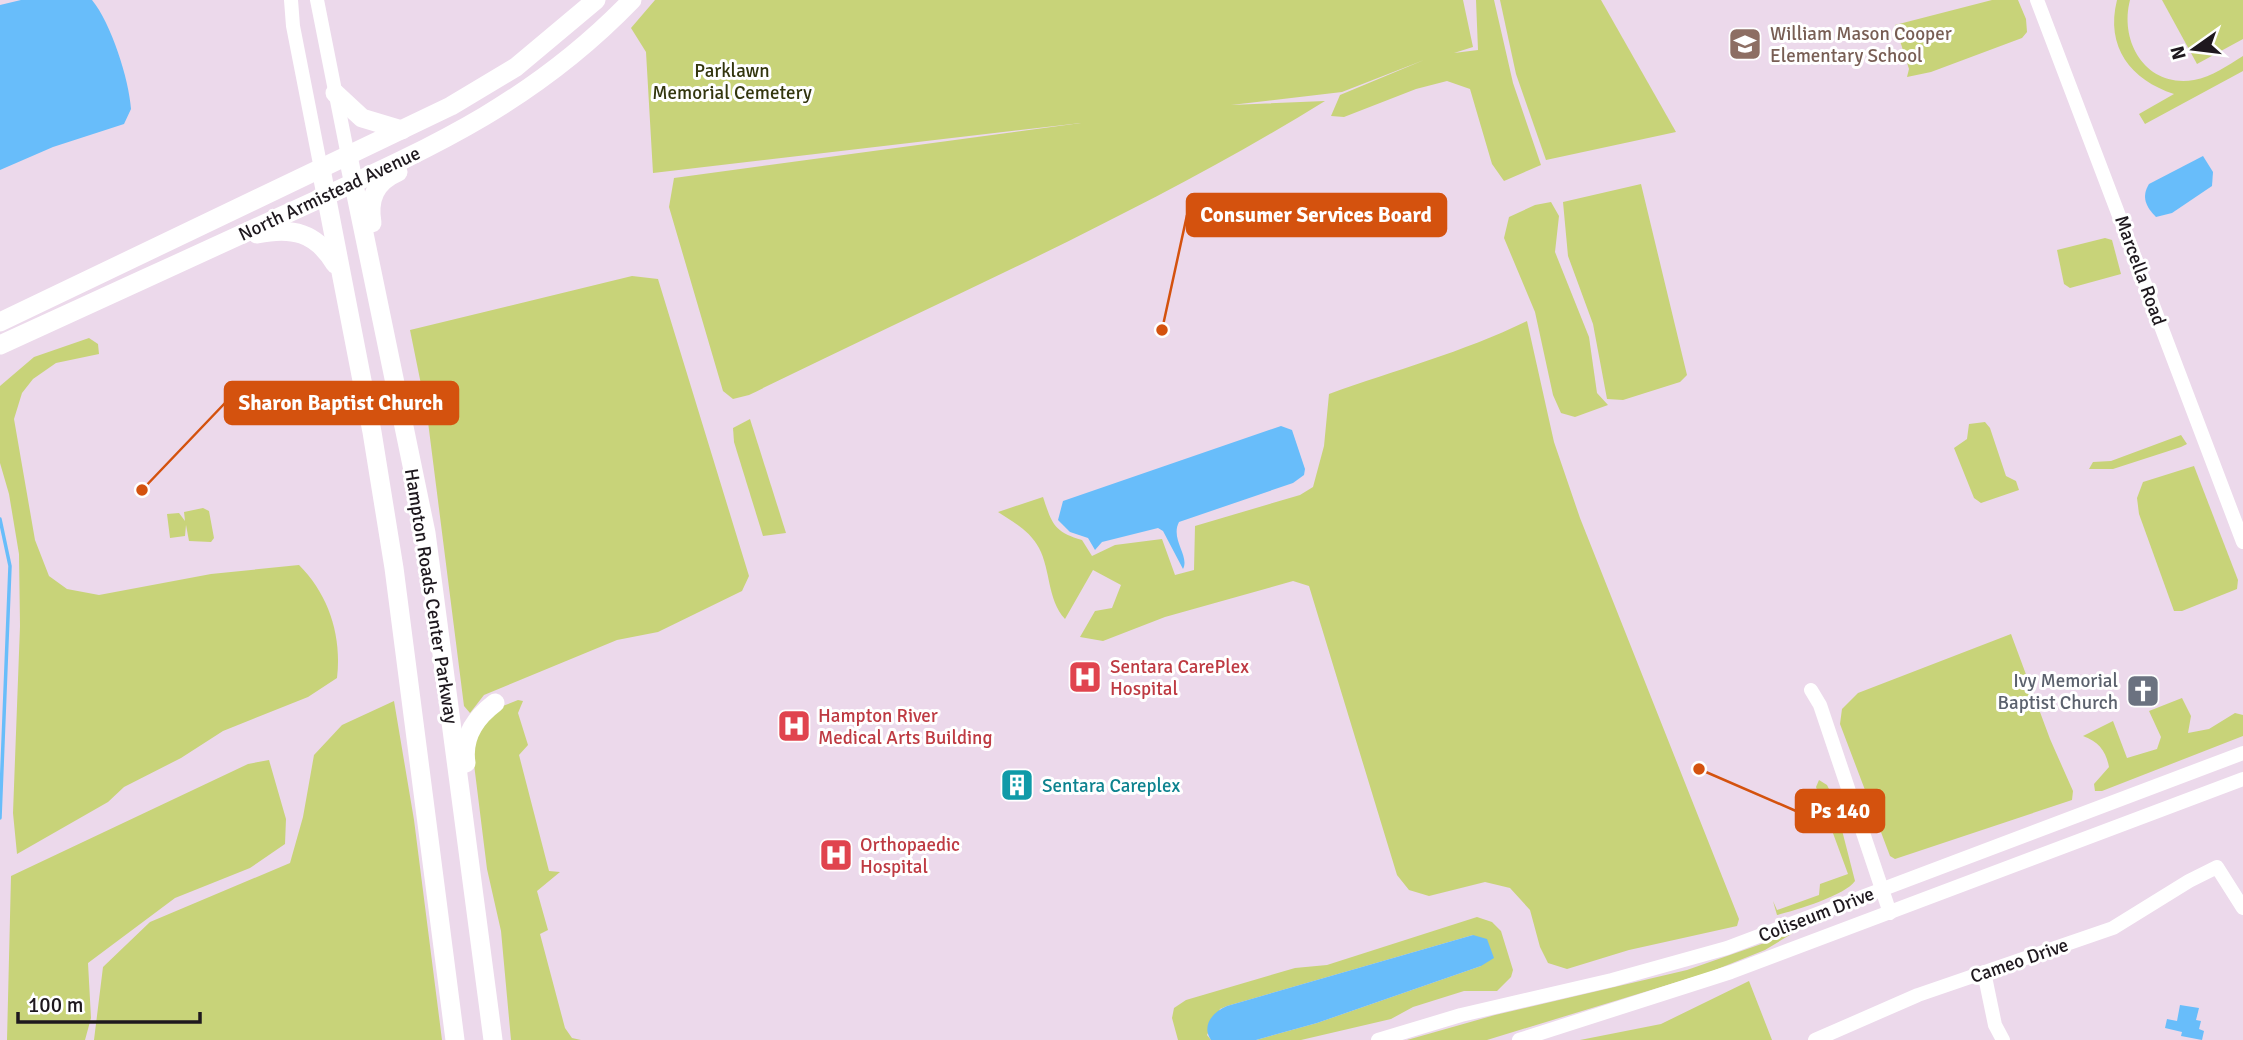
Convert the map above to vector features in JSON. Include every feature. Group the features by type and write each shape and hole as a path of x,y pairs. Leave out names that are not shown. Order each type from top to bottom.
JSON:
{"main road":[{"name":"North Armistead Avenue","path":"0,322 402,130 499,79 550,41 596,0"},
{"name":"North Armistead Avenue","path":"0,345 430,147 488,117 541,82 606,28 632,0"},
{"path":"335,93 362,118 402,130"},
{"path":"398,390 393,319 371,205 382,179 400,170 430,147"},
{"name":"Hampton Roads Center Parkway","path":"348,156 426,533 493,1040"},
{"name":"Hampton Roads Center Parkway","path":"321,169 392,555 455,1040"},
{"path":"230,239 286,230 304,234 328,252 342,277"},
{"path":"483,959 485,904 465,756 474,723 495,703"}],"street":[{"path":"291,0 293,26 321,169"},
{"path":"317,0 348,156"},
{"name":"Marcella Road","path":"2037,0 2243,542"},
{"path":"1811,690 1820,705 1891,913"},
{"name":"Coliseum Drive","path":"1378,1040 1461,1015 1612,980 1727,948 2243,752"},
{"name":"Coliseum Drive","path":"1519,1040 1731,972 2243,779"},
{"name":"Cameo Drive","path":"1815,1040 1918,995 2113,929 2189,881 2217,867 2243,908"},
{"path":"1984,972 1995,1025 2003,1040"}],"green space":[{"name":"Parklawn Memorial Cemetery","path":"655,0 1463,0 1473,47 1454,53 1478,50 1476,0 1494,0 1513,83 1541,165 1504,181 1492,164 1470,89 1447,81 1416,89 1344,117 1331,116 1340,95 1424,60 1342,92 1231,105 1325,101 1256,142 1113,219 749,395 733,399 723,391 669,207 674,178 1081,123 653,173 646,52 631,28"},
{"path":"1500,0 1601,0 1676,132 1546,160 1516,74"},
{"path":"1992,0 2018,0 2026,19 2027,32 2022,38 1931,72 1907,77 1909,69 1895,25"},
{"path":"2117,0 2130,0 2128,16 2133,46 2140,59 2162,77 2177,81 2194,80 2220,70 2243,56 2243,71 2145,124 2139,114 2174,94 2145,80 2125,59 2118,47 2115,33"},
{"path":"2162,0 2243,0 2243,39 2197,64"},
{"path":"1641,184 1687,375 1680,382 1623,400 1607,399 1593,324 1568,256 1563,202"},
{"path":"1551,202 1559,216 1555,252 1589,337 1597,393 1608,405 1575,417 1561,413 1553,395 1535,312 1504,238 1509,217 1535,205"},
{"path":"2105,238 2112,240 2121,274 2070,288 2064,284 2057,250"},
{"path":"632,276 658,279 749,576 742,591 658,632 617,640 484,695 470,713 464,706 427,414 410,330"},
{"path":"1527,321 1554,442 1580,518 1739,919 1737,926 1629,950 1567,969 1548,963 1540,947 1530,910 1510,888 1485,882 1429,896 1409,890 1397,875 1309,586 1293,581 1165,617 1103,641 1080,637 1095,611 1112,608 1121,585 1093,570 1065,619 1055,603 1039,548 1021,527 998,512 1043,497 1055,526 1065,534 1082,540 1092,556 1115,545 1162,539 1175,575 1194,570 1195,526 1300,495 1313,487 1324,446 1329,394 1454,351"},
{"path":"89,338 98,344 99,354 56,363 33,379 22,393 14,419 35,540 49,576 67,589 99,595 211,574 299,565 318,589 331,617 337,647 337,678 308,697 223,731 181,758 124,787 108,802 17,854 13,813 20,626 19,554 9,494 0,463 0,386 34,357"},
{"path":"750,419 786,533 763,536 734,442 733,428"},
{"path":"1985,422 1990,428 2006,476 2016,481 2019,490 1981,503 1974,498 1954,448 1967,439 1969,424"},
{"path":"2181,435 2187,444 2181,447 2113,469 2089,469 2093,462 2111,461"},
{"path":"2194,466 2238,580 2237,589 2182,611 2174,611 2139,514 2137,498 2143,482"},
{"path":"203,508 209,511 214,538 211,542 189,541 186,525 185,536 170,538 167,514 179,513 185,521 184,512"},
{"path":"2011,634 2050,739 2073,791 2072,800 1895,859 1890,856 1840,724 1842,709 1858,693"},
{"path":"2182,698 2191,716 2188,733 2209,729 2235,713 2243,715 2243,736 2102,791 2095,791 2094,784 2109,767 2101,748 2083,736 2113,721 2127,758 2157,749 2161,737 2149,711"},
{"path":"518,700 523,701 518,713 528,745 519,755 549,871 560,872 537,891 548,930 540,934 565,1028 572,1038 581,1040 511,1040 501,931 487,869 472,748 484,723 503,706"},
{"path":"394,701 414,820 442,1040 94,1040 103,967 150,922 290,863 303,817 314,755 342,725"},
{"path":"269,760 286,819 285,844 250,868 175,898 88,963 91,1018 85,1040 7,1040 11,876 248,764"},
{"path":"1819,780 1827,785 1834,799 1855,881 1831,897 1777,915 1773,901 1777,910 1819,895 1820,884 1848,874 1816,787"},
{"path":"1477,917 1492,922 1501,931 1513,970 1511,977 1497,991 1464,991 1413,1007 1391,1019 1301,1040 1256,1040 1317,1023 1481,966 1473,935 1227,1006 1220,1009 1207,1035 1211,1040 1178,1040 1172,1018 1174,1008 1186,1000 1295,968 1327,965"},
{"path":"1793,933 1765,950 1710,972 1487,1040 1407,1040 1495,1015 1687,970"},
{"path":"1749,981 1772,1040 1580,1040 1661,1024"}],"water":[{"path":"21,0 92,0 106,23 118,52 131,109 124,124 53,147 0,170 0,5"},
{"path":"2203,156 2213,172 2212,186 2172,213 2156,217 2146,202 2145,193 2149,184"},
{"path":"1281,426 1292,430 1305,469 1304,475 1293,483 1179,522 1177,535 1184,559 1183,569 1163,531 1158,528 1102,542 1095,550 1088,538 1070,532 1058,520 1063,501"},
{"path":"1473,935 1487,939 1494,958 1481,966 1317,1023 1256,1040 1211,1040 1208,1034 1210,1020 1227,1006"},
{"path":"2180,1005 2199,1008 2196,1020 2201,1021 2199,1029 2204,1031 2202,1040 2181,1036 2182,1032 2165,1028 2167,1019 2177,1021"}],"waterway":[{"path":"0,519 10,566 0,818"}],"place":[{"name":"William Mason Cooper Elementary School","path":"1745,44"},
{"name":"Consumer Services Board","path":"1162,330"},
{"name":"Sharon Baptist Church","path":"142,490"},
{"name":"Sentara CarePlex Hospital","path":"1085,677"},
{"name":"Ivy Memorial Baptist Church","path":"2143,691"},
{"name":"Hampton River Medical Arts Building","path":"794,726"},
{"name":"Ps 140","path":"1699,769"},
{"name":"Sentara Careplex","path":"1017,785"},
{"name":"Orthopaedic Hospital","path":"836,855"}]}
